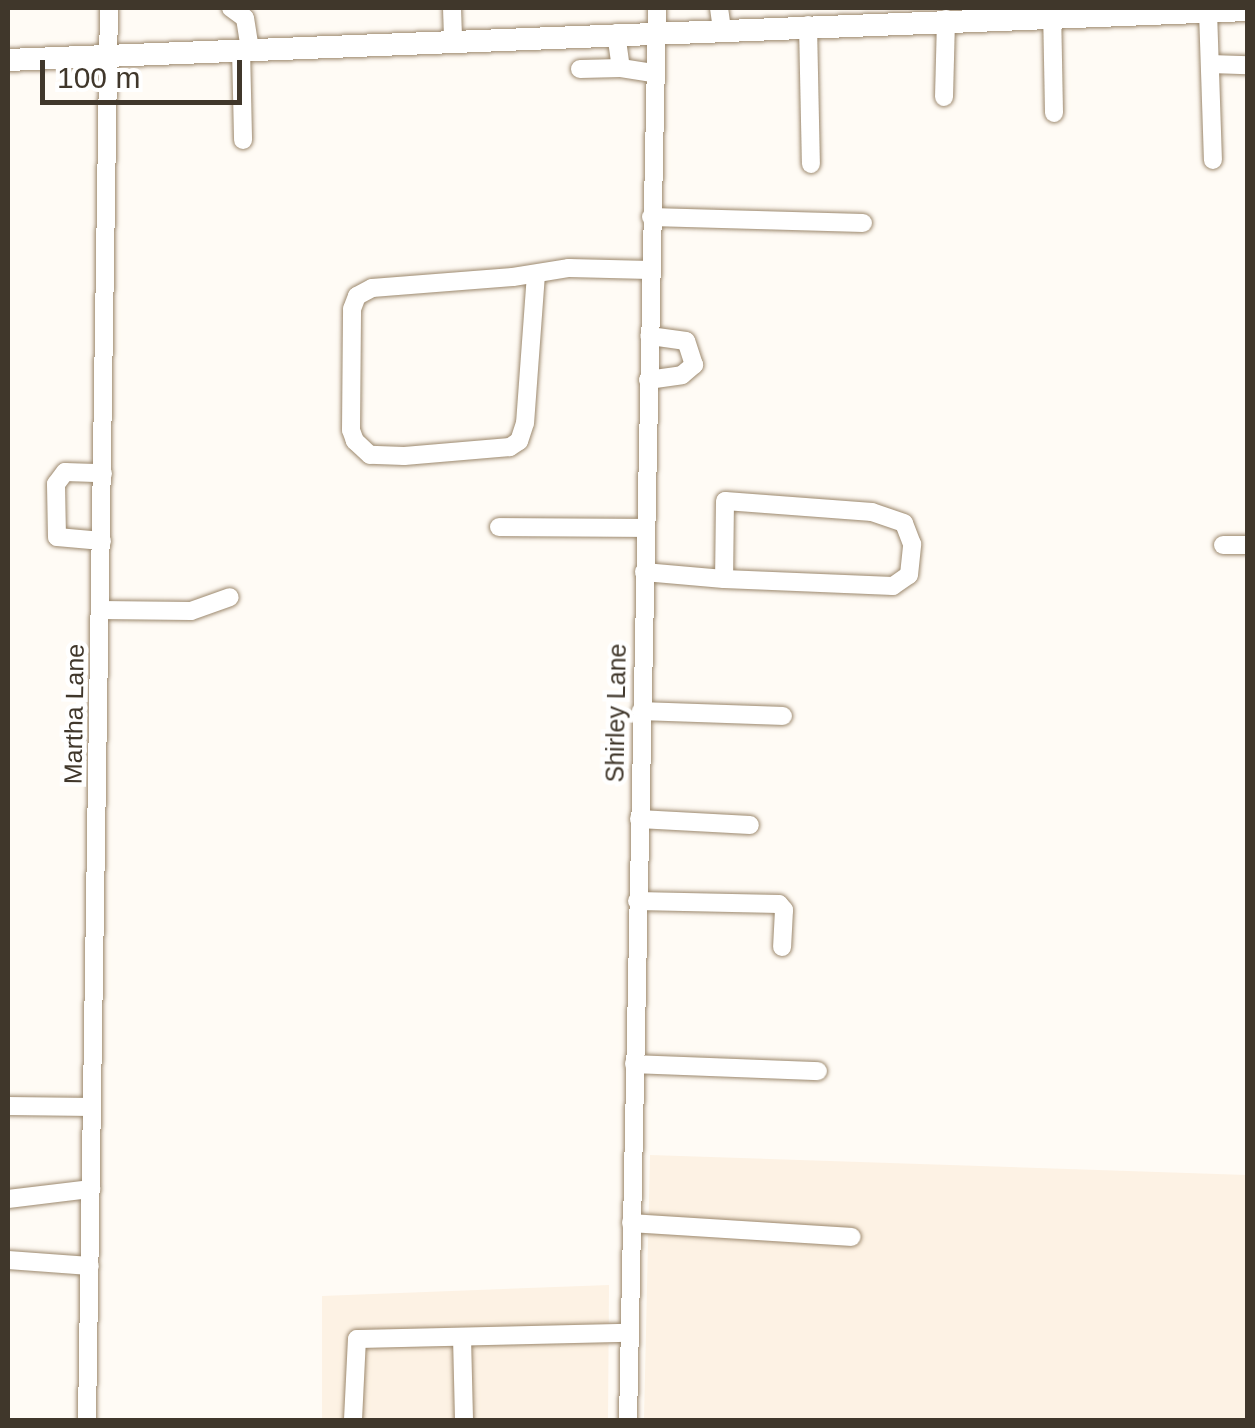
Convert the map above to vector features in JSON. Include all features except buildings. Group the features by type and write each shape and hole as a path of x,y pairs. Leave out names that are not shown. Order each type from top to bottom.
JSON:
{"main road":[{"path":"8,60 655,32 721,18 1248,10"}],"street":[{"name":"Martha Lane","path":"87,1420 110,8"},
{"path":"231,8 245,18 243,140"},
{"path":"452,8 452,39"},
{"name":"Shirley Lane","path":"628,1420 657,8"},
{"path":"1209,10 1213,160"},
{"path":"1052,12 1054,113"},
{"path":"932,15 944,97"},
{"path":"810,164 812,19"},
{"path":"616,34 621,68"},
{"path":"1210,64 1248,65"},
{"path":"580,69 621,68 653,73"},
{"path":"651,217 863,223"},
{"path":"536,274 525,423 519,440 510,447 404,456 370,455 355,441 351,430 352,309 357,296 372,288 569,268 650,270"},
{"path":"648,380 682,375 694,365 686,341 649,336"},
{"path":"102,540 65,540 55,530 60,474 103,474"},
{"path":"644,572 724,578 894,586 909,576 912,544 904,523 872,512 726,501 724,578"},
{"path":"499,527 645,528"},
{"path":"1223,545 1248,545"},
{"path":"101,610 191,611 230,597"},
{"path":"641,711 783,716"},
{"path":"639,819 750,825"},
{"path":"637,901 779,904 784,910 782,947"},
{"path":"634,1064 818,1071"},
{"path":"8,1106 92,1107"},
{"path":"9,1197 91,1188"},
{"path":"631,1224 852,1237"},
{"path":"8,1260 90,1266"},
{"path":"353,1420 357,1340 630,1332"},
{"path":"462,1337 464,1420"}],"shaded area":[{"path":"650,1155 1247,1175 1247,1420 644,1420"},
{"path":"609,1285 608,1420 322,1420 322,1296"}]}
